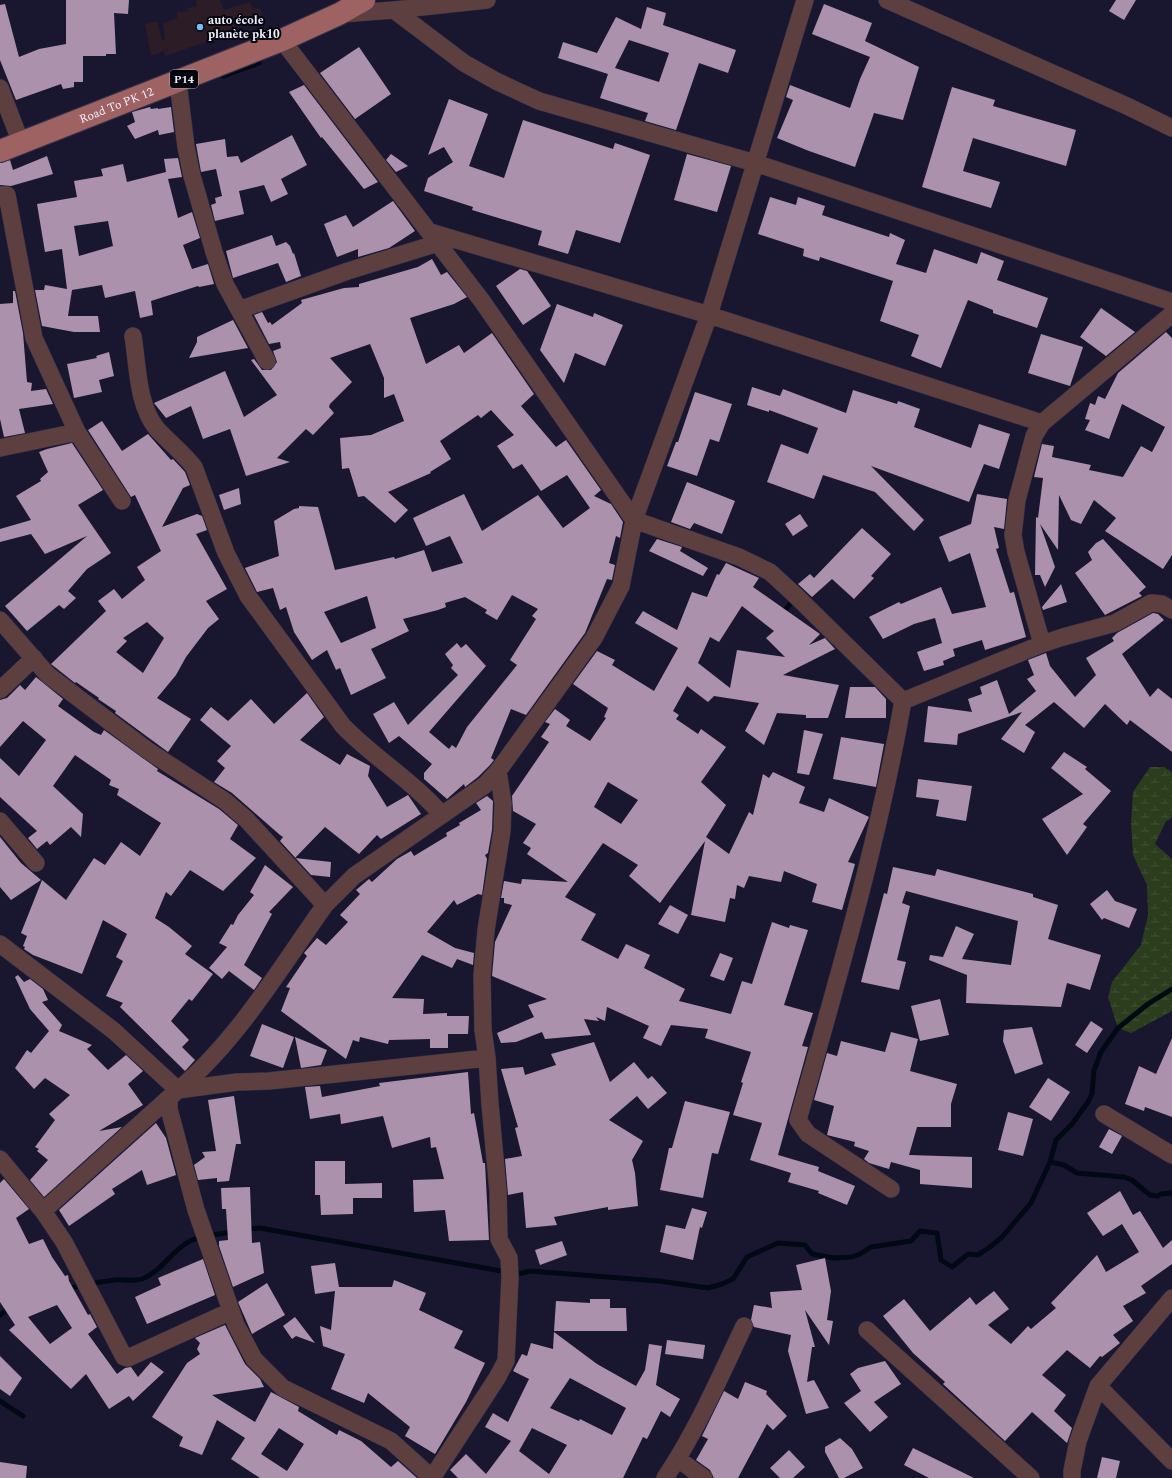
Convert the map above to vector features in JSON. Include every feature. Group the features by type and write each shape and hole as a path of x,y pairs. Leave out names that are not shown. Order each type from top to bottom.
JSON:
{"main road":[{"name":"Road To PK 12","path":"0,151 282,40 339,14 364,0"}],"street":[{"path":"339,14 487,0"},
{"path":"43,1211 175,1093 234,1033 325,905 354,876 485,785 498,771 594,638 621,586 634,520 709,316 805,0"},
{"path":"887,0 917,5 1172,128"},
{"path":"394,10 464,63 496,81 539,101 756,163 1172,302"},
{"path":"282,40 434,237 482,302 634,520 739,557 770,572 903,701"},
{"path":"178,82 186,147 192,176 214,252 226,284 267,361"},
{"path":"0,88 21,144"},
{"path":"0,195 7,195 34,338 77,432 122,501"},
{"path":"239,310 348,271 434,237 709,316 1042,423"},
{"path":"1042,644 1016,552 1013,535 1017,500 1034,436 1042,423 1172,314"},
{"path":"133,336 145,407 156,428 185,456 194,467 226,553 248,596 343,726 361,744 427,797 442,815"},
{"path":"0,448 77,432"},
{"path":"903,701 1042,644 1115,623 1151,603 1162,604 1172,610"},
{"path":"0,620 48,675 147,750 226,801 246,819 325,905"},
{"path":"0,690 34,658"},
{"path":"891,1189 808,1134 798,1120 873,849 891,768 903,701"},
{"path":"487,1058 237,1082 175,1093 169,1101 169,1109 196,1210 236,1325 254,1359 283,1388 391,1441 432,1478 497,1378 506,1361 510,1278 509,1258 499,1239 498,1191 487,1058 483,1030 482,976 486,930 502,831 503,804 498,771"},
{"path":"0,821 36,863"},
{"path":"0,944 114,1031 175,1093"},
{"path":"1104,1114 1172,1155"},
{"path":"0,1159 43,1211 64,1242 124,1357 128,1358 231,1311"},
{"path":"1072,1478 1078,1441 1098,1386 1172,1298"},
{"path":"665,1478 678,1460 711,1396 744,1326"},
{"path":"867,1330 1031,1478"},
{"path":"1098,1386 1172,1461"},
{"path":"678,1460 704,1478"}],"shaded area":[{"name":"auto école planète pk10","path":"196,0 220,0 224,10 250,2 252,9 260,8 262,16 228,30 229,34 165,56 164,51 151,56 145,24 157,21 162,40 165,39 163,24 177,18 177,12 188,11 187,8 197,6"}],"green space":[{"path":"1150,767 1164,767 1172,772 1172,818 1166,821 1155,844 1172,859 1172,1011 1131,1033 1118,1028 1108,997 1112,982 1141,945 1148,915 1147,885 1133,855 1131,823 1133,792"}],"building":[{"path":"66,0 129,0 128,14 114,13 116,54 106,54 106,56 83,56 83,82 74,82 74,87 63,89 61,84 16,100 0,60 0,5 5,4 19,57 39,49 66,44"},
{"path":"1116,0 1136,0 1124,20 1109,11"},
{"path":"824,4 872,23 865,41 919,67 903,120 874,113 855,167 777,138 793,100 786,97 790,85 850,108 860,79 870,57 812,34"},
{"path":"647,7 666,13 663,25 736,50 728,73 699,63 676,130 645,121 648,113 600,98 608,74 558,58 563,42 597,53 616,17 641,29","holes":["629,40 669,53 659,82 615,68"]},
{"path":"359,47 391,94 355,119 320,73"},
{"path":"304,85 378,182 364,189 322,137 321,138 289,92"},
{"path":"952,87 995,100 993,106 1076,130 1066,166 973,138 963,171 1000,182 991,208 922,187"},
{"path":"449,99 488,114 469,166 504,178 523,120 613,149 615,143 650,155 620,243 576,230 568,254 538,245 542,231 472,210 473,207 424,191 428,178 453,162 444,147 428,155"},
{"path":"150,107 151,109 158,109 171,107 174,132 159,135 158,130 135,139 127,126 135,122 132,112"},
{"path":"292,135 307,165 281,179 288,194 271,202 264,185 239,191 244,214 215,221 211,205 216,203 215,198 222,196 216,169 201,172 196,144 225,139 227,157 238,156 241,163"},
{"path":"391,154 408,166 396,172 386,160"},
{"path":"687,154 731,166 717,212 674,200"},
{"path":"47,156 53,174 11,186 0,185 0,163 10,160 13,170"},
{"path":"178,158 182,177 168,179 178,218 192,212 200,238 183,245 192,269 208,264 214,284 198,286 151,301 153,315 140,318 135,291 105,298 102,285 72,290 68,316 98,316 100,332 74,332 42,326 35,290 44,290 45,285 67,289 62,249 45,252 37,204 77,197 74,181 103,176 101,169 123,164 127,182 166,172 164,159","holes":["108,221 113,246 79,256 74,226"]},
{"path":"770,197 796,205 798,197 825,206 822,215 889,237 890,233 905,240 896,264 926,273 934,249 977,264 981,252 1004,261 997,280 1048,298 1037,328 993,313 993,310 968,300 941,368 911,356 919,335 880,321 893,281 820,257 819,261 803,256 804,249 758,234"},
{"path":"393,201 415,231 389,248 358,257 358,249 337,257 324,224 346,215 353,227"},
{"path":"272,235 276,246 286,242 290,246 293,254 294,253 301,276 286,282 278,263 233,278 226,251"},
{"path":"432,259 441,275 447,272 467,297 454,304 410,318 426,364 459,345 464,353 492,333 534,394 521,406 556,447 566,440 601,490 594,496 611,504 623,522 620,538 616,536 609,563 615,565 612,580 607,579 585,633 526,715 511,709 491,758 494,760 490,765 478,777 465,787 464,784 447,799 424,779 424,773 432,764 399,736 389,743 373,714 394,702 408,725 458,675 451,668 453,665 445,654 457,643 461,648 466,644 486,666 429,732 449,749 452,745 456,748 467,727 517,665 510,660 536,619 532,616 538,609 512,595 497,620 485,613 487,610 465,597 445,603 446,607 438,610 403,619 409,631 371,649 386,678 351,695 340,668 336,670 327,650 312,660 294,632 286,607 280,610 273,588 257,592 245,568 279,556 274,521 294,509 299,508 299,506 318,507 335,570 394,557 395,559 424,550 432,572 463,563 450,536 426,546 413,518 464,494 482,531 538,495 563,528 590,508 567,475 541,491 522,464 513,469 497,446 514,435 491,410 481,418 478,415 440,441 451,459 430,472 431,473 388,492 408,510 395,523 364,496 358,497 349,468 342,469 340,438 371,435 404,421 394,394 384,398 384,378 370,344 330,358 352,382 330,404 329,407 334,413 313,435 306,429 277,458 290,462 246,476 230,429 203,439 191,406 166,418 154,403 225,371 244,417 277,395 251,360 254,359 262,370 271,370 277,362 273,351 281,348 280,342 269,344 254,315 262,312 268,323 270,322 272,325 302,303 301,300 344,288 359,287 359,284 418,267","holes":["367,596 376,628 341,643 324,612"]},
{"path":"520,269 527,271 551,306 523,325 496,286"},
{"path":"13,291 15,291 23,333 27,382 32,383 31,391 46,389 53,404 19,409 25,433 4,437 0,419 0,304 13,303"},
{"path":"557,304 593,317 594,313 623,325 605,366 575,353 564,383 540,350"},
{"path":"1101,308 1135,332 1106,356 1080,337"},
{"path":"233,320 248,348 189,358 197,342 197,337"},
{"path":"1166,332 1172,338 1172,555 1163,569 1105,531 1116,518 1094,500 1081,524 1071,520 1059,495 1058,550 1040,524 1055,567 1045,587 1040,575 1035,575 1036,517 1038,518 1043,478 1034,477 1042,444 1054,446 1052,457 1091,465 1089,470 1123,477 1141,446 1152,452 1165,427 1122,404 1109,439 1085,430 1090,420 1085,419 1090,403 1095,405 1098,396 1105,399 1118,373"},
{"path":"1041,334 1083,347 1070,386 1028,373"},
{"path":"109,352 114,376 99,380 102,392 74,398 67,364 97,358 96,356"},
{"path":"752,387 780,396 783,389 846,413 853,390 897,404 898,401 920,409 914,427 971,448 979,424 1010,434 999,469 984,464 969,502 871,466 924,520 914,531 875,492 823,475 814,499 767,482 781,444 808,454 818,428 769,410 769,412 747,405"},
{"path":"695,392 732,404 719,442 710,439 697,476 667,466 676,442 678,442"},
{"path":"102,421 122,451 148,434 171,460 173,459 185,472 190,485 183,488 162,527 197,514 202,516 207,530 196,534 227,589 206,601 219,619 208,628 186,657 176,675 157,698 191,719 168,752 115,713 116,711 98,699 99,698 76,682 75,683 51,664 106,611 98,601 114,589 122,599 145,580 137,567 161,551 135,495 131,497 88,430","holes":["147,622 164,638 143,673 116,652 127,641 123,638"]},
{"path":"72,443 103,490 78,505 111,553 87,569 68,591 76,598 64,609 59,605 27,631 5,606 87,536 45,554 31,534 0,542 0,529 31,520 16,496 41,481 40,479 48,472 39,452"},
{"path":"687,482 735,501 722,534 694,523 690,529 671,522"},
{"path":"239,488 241,504 224,510 219,495"},
{"path":"977,494 1007,499 1004,529 994,527 999,548 996,549 1010,593 1014,592 1026,637 985,650 982,640 953,649 955,656 943,661 944,665 924,671 917,652 942,643 935,618 914,624 883,639 869,617 899,602 901,604 941,587 952,614 986,607 970,553 949,562 939,537 971,524"},
{"path":"800,514 808,526 793,536 785,524"},
{"path":"862,528 891,554 871,576 874,578 854,599 832,579 812,597 798,584 810,574 814,578"},
{"path":"657,539 682,547 680,551 708,568 703,576 649,551"},
{"path":"1103,539 1146,587 1139,593 1142,596 1105,615 1075,573 1092,560 1088,552 1096,543"},
{"path":"726,563 759,578 753,587 820,634 809,645 825,638 835,649 783,675 839,685 828,718 806,718 806,715 777,713 764,745 745,731 759,703 714,696 708,702 687,686 673,711 679,715 676,719 698,734 701,729 726,747 701,782 726,805 706,837 729,854 749,812 753,815 763,774 769,778 773,772 805,787 799,803 824,812 829,798 869,817 848,862 855,864 842,910 812,902 817,884 784,871 781,882 749,876 744,888 737,885 735,899 730,898 725,922 691,915 705,841 660,903 629,876 638,865 603,843 565,897 596,914 581,940 618,959 626,944 650,955 644,968 685,989 679,1001 731,1014 742,981 752,984 772,922 789,928 790,925 808,930 784,1005 813,1013 802,1046 808,1047 778,1155 819,1167 818,1171 855,1186 847,1205 818,1193 819,1191 788,1182 791,1173 750,1160 762,1123 733,1115 743,1083 741,1082 751,1052 705,1038 708,1029 671,1025 661,1046 643,1038 649,1026 607,1007 605,1021 596,1017 599,1021 584,1019 591,1035 545,1039 542,1032 516,1042 501,1043 497,1033 534,1017 528,1005 547,999 492,976 495,942 512,905 504,903 504,898 501,898 504,881 521,884 522,879 568,882 527,854 531,848 523,843 536,824 513,811 512,796 549,742 541,737 550,724 545,722 555,709 570,720 566,726 590,741 606,718 604,717 608,708 573,684 597,651 615,660 612,665 654,691 678,648 635,623 643,611 677,630 692,592 707,597 717,574 719,575","holes":["742,606 774,631 766,638 785,657 737,650 730,688 698,663 710,637 719,642","608,782 638,800 621,824 594,807"]},
{"path":"1061,584 1067,602 1043,610 1042,607"},
{"path":"1153,613 1158,614 1164,620 1122,654 1150,697 1158,688 1172,699 1172,752 1130,720 1127,725 1105,704 1084,728 1054,702 1025,725 1035,732 1024,753 1001,739 1022,712 958,734 957,745 924,742 928,706 972,712 968,699 982,694 980,687 997,680 1009,714 1036,691 1027,679 1034,675 1028,660 1046,653 1050,666 1075,697 1096,675 1086,658 1114,641 1112,638 1117,633"},
{"path":"36,677 63,699 58,706 94,732 101,735 104,730 158,769 157,771 219,809 238,825 230,839 256,858 223,891 190,870 171,896 166,892 155,918 169,927 192,946 185,954 213,974 192,1001 189,999 171,1021 189,1040 182,1047 195,1060 185,1071 120,1007 123,1003 106,996 123,961 116,957 127,934 103,920 82,974 33,955 24,949 25,947 23,946 27,936 21,933 42,880 66,900 94,858 105,865 121,842 140,856 161,823 117,795 119,789 109,785 111,780 75,755 53,786 83,814 81,837 71,827 50,845 47,841 37,849 28,838 37,831 0,797 0,758 19,776 46,740 23,721 0,747 0,700 7,698 20,685 25,690"},
{"path":"850,687 875,687 886,699 886,718 845,718"},
{"path":"307,693 324,717 300,740 340,765 347,754 370,766 368,776 387,807 408,795 421,814 381,839 377,835 359,854 325,827 295,858 280,841 283,837 232,793 214,782 225,768 217,761 231,746 200,720 211,707 228,721 251,699 274,724"},
{"path":"804,730 823,734 809,775 797,773"},
{"path":"841,737 884,744 876,787 833,779"},
{"path":"1064,752 1087,767 1085,769 1111,791 1083,824 1087,827 1067,855 1042,819 1083,794 1051,768"},
{"path":"918,779 972,786 966,821 936,816 939,800 916,797"},
{"path":"487,796 493,801 492,830 488,853 485,855 487,859 482,895 478,894 457,905 454,900 427,932 455,948 474,953 473,965 457,959 452,968 422,955 392,998 424,999 423,1014 447,1013 447,1016 469,1016 468,1034 448,1034 448,1048 430,1048 430,1039 389,1040 388,1044 360,1037 359,1042 353,1040 346,1059 281,1011 290,988 286,987 307,956 304,953 317,938 326,945 348,922 340,915 360,894 356,890 369,879 372,882 397,859 411,851 414,856 447,836 446,833 460,825 459,823 481,810 476,803"},
{"path":"0,837 21,863 41,880 11,900 0,887"},
{"path":"296,858 331,862 330,877 311,875"},
{"path":"265,865 293,887 269,912 272,914 244,965 262,978 254,990 229,971 222,979 209,968 227,947 219,943 231,924 233,925 238,915 254,895 250,892"},
{"path":"893,867 935,876 937,869 1033,894 1033,897 1058,905 1048,939 1101,955 1090,990 1067,983 1061,1007 966,1003 967,975 929,960 930,955 943,957 956,926 974,934 962,959 1011,965 1018,921 906,891 902,903 910,906 897,960 906,962 899,990 861,982 884,893 887,894"},
{"path":"1107,890 1115,901 1137,909 1129,928 1104,918 1102,920 1090,904"},
{"path":"670,905 688,915 678,934 658,924"},
{"path":"720,953 733,958 724,981 710,976"},
{"path":"18,975 24,982 30,979 43,989 48,1000 42,1002 62,1025 59,1031 92,1045 87,1049 108,1070 126,1055 143,1071 128,1084 143,1105 99,1131 122,1127 44,1197 30,1180 48,1160 37,1151 39,1149 35,1147 55,1120 49,1114 70,1095 45,1078 34,1089 15,1068 27,1050 31,1053 49,1031 30,1009 15,977"},
{"path":"940,999 949,1035 920,1041 911,1006"},
{"path":"1091,1021 1103,1029 1087,1053 1075,1045"},
{"path":"262,1024 294,1037 283,1068 250,1056"},
{"path":"1032,1027 1043,1064 1015,1074 1003,1041 1004,1030"},
{"path":"891,1032 918,1039 910,1071 957,1084 951,1104 951,1127 917,1127 909,1155 972,1157 972,1188 920,1184 920,1170 891,1162 889,1169 869,1163 864,1159 869,1151 854,1146 855,1142 827,1135 834,1106 814,1100 827,1053 837,1056 841,1041 885,1052"},
{"path":"295,1037 327,1050 321,1065 301,1068"},
{"path":"1172,1038 1172,1117 1145,1107 1144,1111 1125,1104 1139,1066 1156,1074"},
{"path":"594,1042 610,1082 634,1062 648,1079 652,1076 667,1093 648,1109 637,1096 609,1120 643,1141 632,1160 635,1173 638,1206 608,1210 608,1207 554,1217 557,1225 526,1228 523,1192 508,1195 505,1159 522,1156 515,1128 518,1127 501,1069 523,1067 525,1075 556,1065 551,1054"},
{"path":"468,1072 471,1114 474,1113 483,1163 485,1163 489,1240 449,1241 445,1210 414,1212 413,1180 444,1179 436,1147 431,1148 430,1137 392,1148 383,1116 341,1124 340,1114 310,1119 305,1087 320,1086 322,1097 380,1086 379,1083"},
{"path":"1048,1078 1070,1092 1051,1121 1029,1107"},
{"path":"234,1096 241,1144 236,1144 229,1181 217,1182 217,1178 198,1180 194,1165 205,1157 202,1152 216,1151 208,1100"},
{"path":"685,1101 730,1112 718,1154 712,1153 703,1198 660,1190 669,1148 672,1148"},
{"path":"1008,1112 1033,1119 1023,1156 998,1150"},
{"path":"156,1123 166,1138 176,1175 147,1185 142,1170 112,1189 115,1194 69,1226 59,1210"},
{"path":"1109,1129 1122,1136 1112,1154 1099,1147"},
{"path":"315,1161 345,1161 345,1184 382,1183 382,1198 353,1198 353,1214 321,1215 320,1195 315,1195"},
{"path":"4,1179 29,1209 16,1218 29,1244 43,1239 52,1257 65,1276 68,1275 69,1281 88,1315 90,1314 97,1327 88,1334 117,1374 125,1368 131,1367 138,1377 151,1362 164,1372 133,1401 129,1396 109,1409 86,1374 71,1389 9,1330 15,1325 0,1302 0,1183","holes":["57,1305 72,1328 50,1344 28,1317"]},
{"path":"250,1187 252,1243 260,1242 264,1273 233,1287 219,1246 219,1241 228,1240 226,1209 222,1209 221,1188"},
{"path":"1120,1191 1133,1215 1140,1211 1163,1248 1172,1240 1172,1264 1141,1286 1146,1293 1123,1306 1133,1321 1113,1335 1120,1343 1102,1357 1100,1356 1090,1368 1067,1350 1042,1375 1066,1395 1054,1411 1072,1428 1067,1443 1032,1412 1005,1441 943,1384 945,1382 913,1353 883,1316 904,1299 930,1331 970,1297 976,1305 994,1291 1009,1309 988,1325 1011,1344 1028,1326 1031,1329 1056,1308 1051,1303 1097,1255 1106,1272 1139,1252 1122,1224 1103,1236 1087,1213"},
{"path":"692,1208 707,1212 702,1228 700,1227 693,1260 660,1252 666,1225 685,1229"},
{"path":"562,1241 567,1255 540,1265 535,1250"},
{"path":"825,1258 831,1291 827,1320 833,1321 829,1345 805,1310 815,1347 812,1347 807,1382 814,1380 829,1408 806,1414 788,1351 791,1335 754,1327 751,1320 754,1305 772,1308 770,1292 802,1290 796,1265"},
{"path":"203,1259 215,1295 147,1324 135,1297 161,1285 158,1278"},
{"path":"335,1263 339,1287 392,1287 394,1280 426,1293 419,1310 463,1331 454,1348 485,1363 466,1402 435,1454 405,1436 410,1427 368,1393 364,1403 331,1389 345,1354 323,1346 320,1326 331,1330 335,1291 315,1294 311,1266"},
{"path":"267,1283 285,1315 252,1334 238,1302"},
{"path":"590,1299 610,1299 610,1308 626,1308 627,1331 554,1331 556,1301 590,1303"},
{"path":"295,1317 315,1343 296,1336 292,1339 283,1326"},
{"path":"225,1325 245,1364 260,1379 264,1387 212,1395 255,1422 271,1392 299,1407 298,1411 337,1435 339,1430 361,1441 391,1467 398,1461 417,1478 260,1478 231,1459 245,1438 217,1420 202,1455 179,1446 183,1437 152,1417 187,1363 200,1354 197,1349 200,1343 195,1338","holes":["279,1428 304,1444 287,1471 261,1454"]},
{"path":"554,1332 597,1364 636,1386 645,1370 649,1344 662,1346 656,1385 680,1399 670,1417 661,1411 647,1439 643,1437 623,1478 458,1478 450,1470 466,1454 486,1474 511,1441 485,1427 493,1413 508,1422 529,1379 513,1371 522,1354 527,1356 531,1343 553,1349","holes":["570,1378 626,1408 612,1435 580,1419 579,1421 550,1408","532,1428 567,1445 549,1474 519,1451"]},
{"path":"667,1340 705,1345 703,1359 665,1354"},
{"path":"0,1356 22,1378 10,1396 0,1389"},
{"path":"885,1361 901,1384 874,1402 888,1417 870,1432 844,1403 861,1391 850,1374 858,1368"},
{"path":"745,1382 767,1391 766,1394 787,1416 773,1430 767,1424 738,1478 714,1478 710,1470 696,1460 708,1439 702,1436 724,1391 738,1399"},
{"path":"840,1438 852,1449 863,1468 844,1478 839,1478 825,1452 825,1447"},
{"path":"913,1448 974,1478 929,1478 904,1465"},
{"path":"789,1450 805,1467 793,1478 780,1478 770,1468"},
{"path":"1102,1457 1120,1461 1116,1478 1097,1478"},
{"path":"0,1462 27,1466 26,1478 0,1478"}],"waterway":[{"path":"223,76 259,63"},
{"path":"781,615 795,598"},
{"path":"246,1229 260,1228 518,1274 530,1271 659,1281 708,1288 733,1279 747,1257 778,1243 805,1245 812,1254 834,1258 852,1257 871,1247 911,1241 920,1231 937,1233 941,1260 952,1267 968,1254 978,1255 990,1247 1002,1237 1031,1203 1050,1162 1056,1140 1072,1124 1092,1094 1094,1070 1101,1052 1118,1028 1148,1004 1172,989"},
{"path":"1050,1162 1064,1165 1077,1173 1124,1177 1132,1180 1150,1195 1158,1196 1161,1194 1172,1193"},
{"path":"66,1289 114,1280 142,1279 154,1272 179,1248 190,1241 196,1238 234,1231"},
{"path":"0,1315 11,1307"},
{"path":"0,1401 23,1416"}],"place":[{"name":"auto école planète pk10","path":"200,27"}]}
